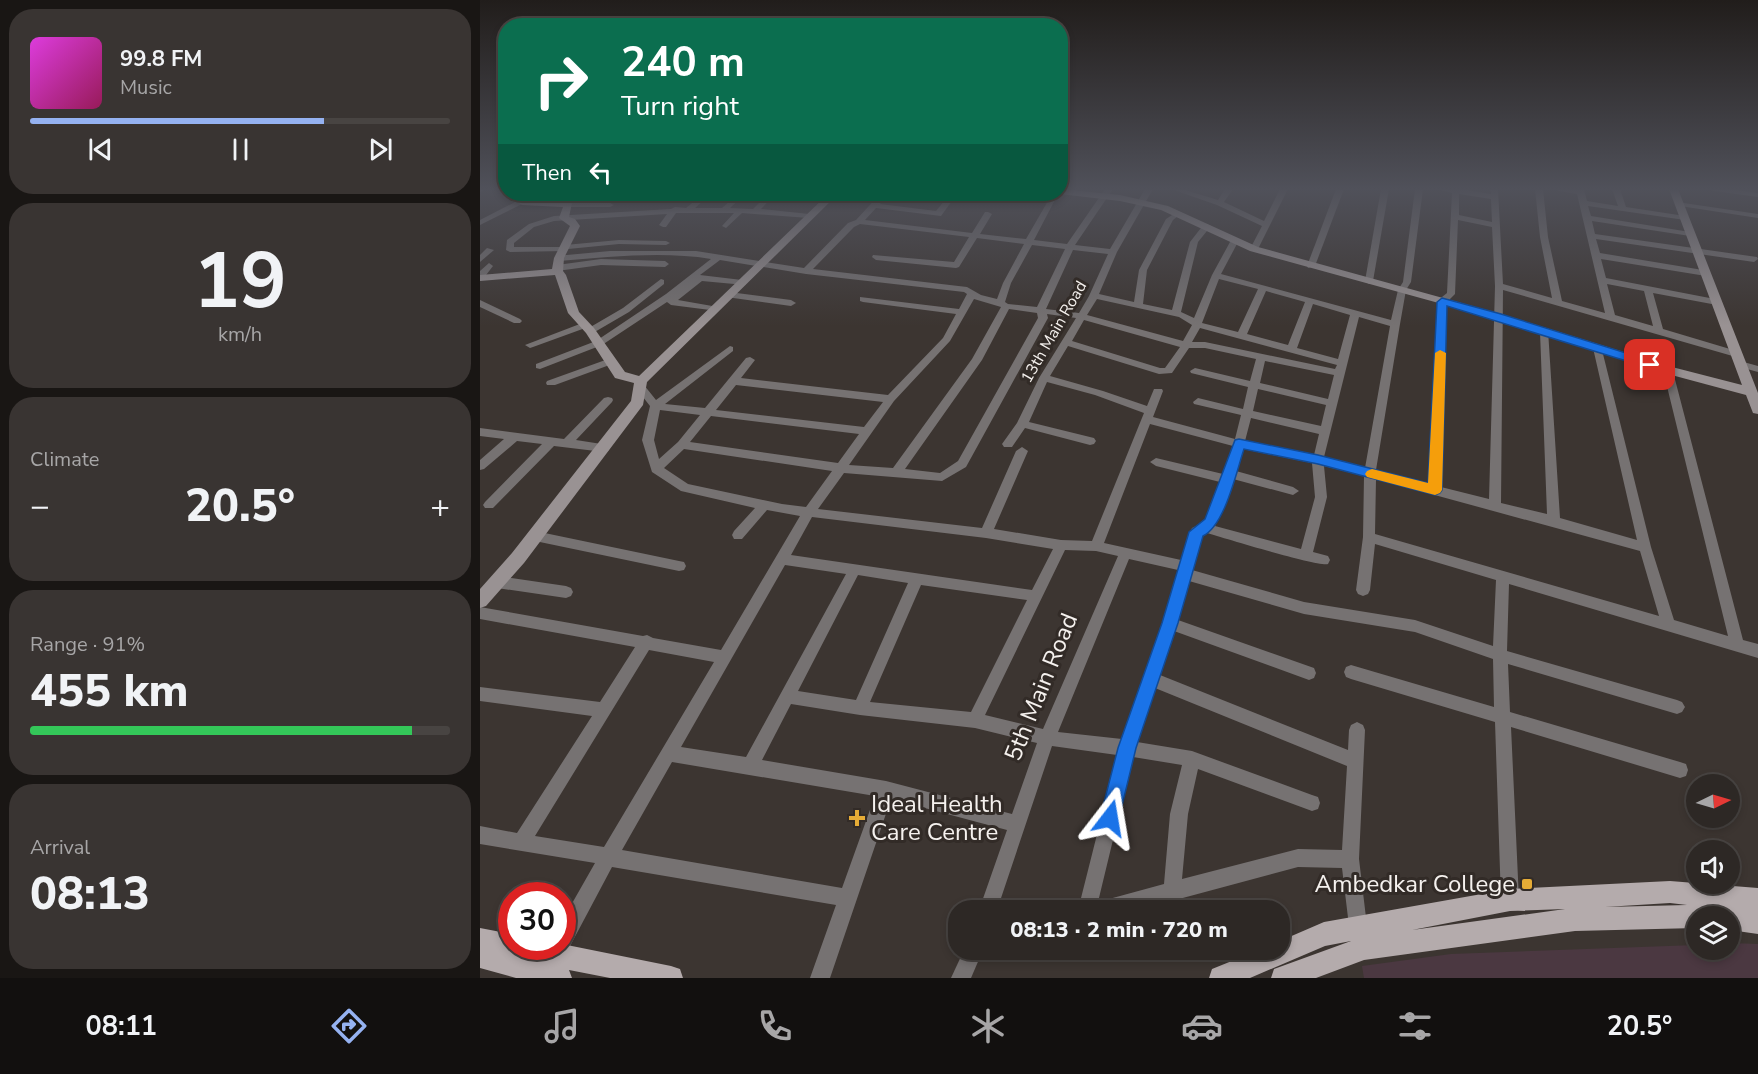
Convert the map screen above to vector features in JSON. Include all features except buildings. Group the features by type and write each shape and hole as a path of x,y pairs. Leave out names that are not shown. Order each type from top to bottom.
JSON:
{"main road":[{"path":"1221,978 1324,934 1510,900 1670,892 1758,899"},
{"path":"1283,978 1364,948 1575,919 1686,916"},
{"path":"1740,920 1758,922"},
{"path":"1324,934 1331,960"},
{"path":"480,940 498,943"},
{"path":"480,956 498,956"},
{"path":"576,958 671,978"}],"street":[{"path":"517,235 510,242 510,250 560,259 665,264"},
{"path":"571,235 560,259 561,275 574,313 588,328 620,375 641,384 655,406"},
{"path":"480,601 535,536 604,448 638,402 641,384 790,235"},
{"path":"806,271 842,235"},
{"path":"972,235 1113,252"},
{"path":"876,257 956,265 975,235"},
{"path":"896,473 977,360 1033,235"},
{"path":"682,445 840,468 942,477 962,464 1043,318 1041,309 1070,247 1078,235"},
{"name":"13th Main Road","path":"1008,444 1022,424 1044,378 1094,296 1123,235"},
{"path":"1138,305 1143,270 1162,235"},
{"path":"1176,314 1194,242 1200,235"},
{"path":"1222,235 1234,242 1311,266 1497,316 1668,370 1751,392"},
{"path":"1254,249 1262,235"},
{"path":"1311,266 1323,235"},
{"path":"1369,282 1377,235"},
{"path":"1363,590 1369,537 1370,474 1395,324 1402,290 1407,282 1413,235"},
{"path":"1435,490 1442,302 1451,294 1454,235"},
{"path":"1495,506 1499,286 1496,235"},
{"path":"1544,235 1558,303"},
{"path":"1690,235 1758,410"},
{"path":"1611,317 1590,236 1754,259"},
{"path":"480,277 560,259 620,242 666,243"},
{"path":"1065,342 1164,372 1171,368 1197,324 1216,275 1234,242"},
{"path":"480,259 489,250"},
{"path":"560,259 625,254 696,254 760,265 966,290 977,299 1081,316 1185,345 1197,347 1204,345 1261,357 1340,368"},
{"path":"1595,255 1706,273"},
{"path":"540,366 599,343 669,296 717,258"},
{"path":"480,277 489,266"},
{"path":"1216,275 1395,324"},
{"path":"715,309 671,302 700,278 742,283"},
{"path":"1602,280 1717,302"},
{"path":"530,345 588,328 626,309 661,282"},
{"path":"1499,286 1659,331 1738,359 1758,369"},
{"path":"1241,336 1263,288"},
{"path":"1648,289 1659,331"},
{"path":"576,921 608,857 809,512 890,399 947,339 972,294"},
{"path":"729,295 791,303"},
{"path":"1094,296 1176,314 1197,324 1292,350 1340,368"},
{"path":"863,299 962,312"},
{"path":"1292,350 1310,301"},
{"path":"480,303 517,321"},
{"path":"1306,556 1321,497 1318,460 1355,314"},
{"path":"1545,332 1554,521"},
{"path":"1598,348 1645,547 1668,624"},
{"path":"730,349 655,406 648,440 656,469 685,488 809,512 986,533 1061,545 1096,546 1186,570 1304,608 1415,626 1500,655 1677,707"},
{"path":"1089,900 1127,748 1170,623 1196,532 1206,528 1212,521 1239,444 1261,357"},
{"path":"656,469 682,445 750,360"},
{"path":"551,383 611,361"},
{"path":"1668,370 1737,644"},
{"path":"1195,371 1331,403"},
{"path":"1044,378 1099,393 1148,415 1239,444 1318,460 1645,547"},
{"path":"734,381 890,399"},
{"path":"1096,546 1158,391"},
{"path":"566,444 608,400"},
{"path":"1198,402 1324,431"},
{"path":"655,406 865,431"},
{"path":"1022,424 1090,441"},
{"path":"480,432 604,448"},
{"path":"480,466 514,437"},
{"path":"489,505 551,442"},
{"path":"986,533 1022,451"},
{"path":"1156,462 1293,490"},
{"path":"738,535 765,505"},
{"path":"1206,528 1323,561"},
{"path":"535,536 679,566"},
{"path":"1369,537 1758,651"},
{"path":"975,720 1061,545"},
{"name":"5th Main Road","path":"991,900 1047,738 1125,554"},
{"path":"783,559 1036,596"},
{"path":"750,766 855,569"},
{"path":"1503,575 1500,655 1510,900"},
{"path":"860,708 917,578"},
{"path":"496,582 566,592"},
{"path":"480,613 647,641 725,657"},
{"path":"1170,623 1309,673"},
{"path":"522,841 647,641"},
{"path":"1350,672 1680,770"},
{"path":"1151,679 1354,761"},
{"path":"480,694 605,710"},
{"path":"788,696 860,708 975,720 1047,738 1192,759 1312,803"},
{"path":"1357,730 1350,859 1358,926"},
{"path":"669,753 886,789 1016,824"},
{"path":"1172,893 1179,814 1192,759"},
{"path":"820,978 886,789"},
{"path":"480,835 848,898"},
{"path":"1143,900 1298,858 1350,859"},
{"path":"961,978 969,960"}],"shaded area":[{"path":"1740,943 1758,944 1758,978 1364,978 1362,966 1451,954 1686,945 1686,960 1740,960"}],"slow traffic":[{"path":"1372,474 1435,490 1440,353"}],"place":[{"name":"Ideal Health Care Centre","path":"857,818"},
{"name":"Ambedkar College","path":"1527,884"}],"route":[{"path":"1110,818 1127,748 1170,623 1196,532 1206,528 1212,521 1239,444 1318,460 1435,490 1442,302 1497,316 1650,365"}]}
